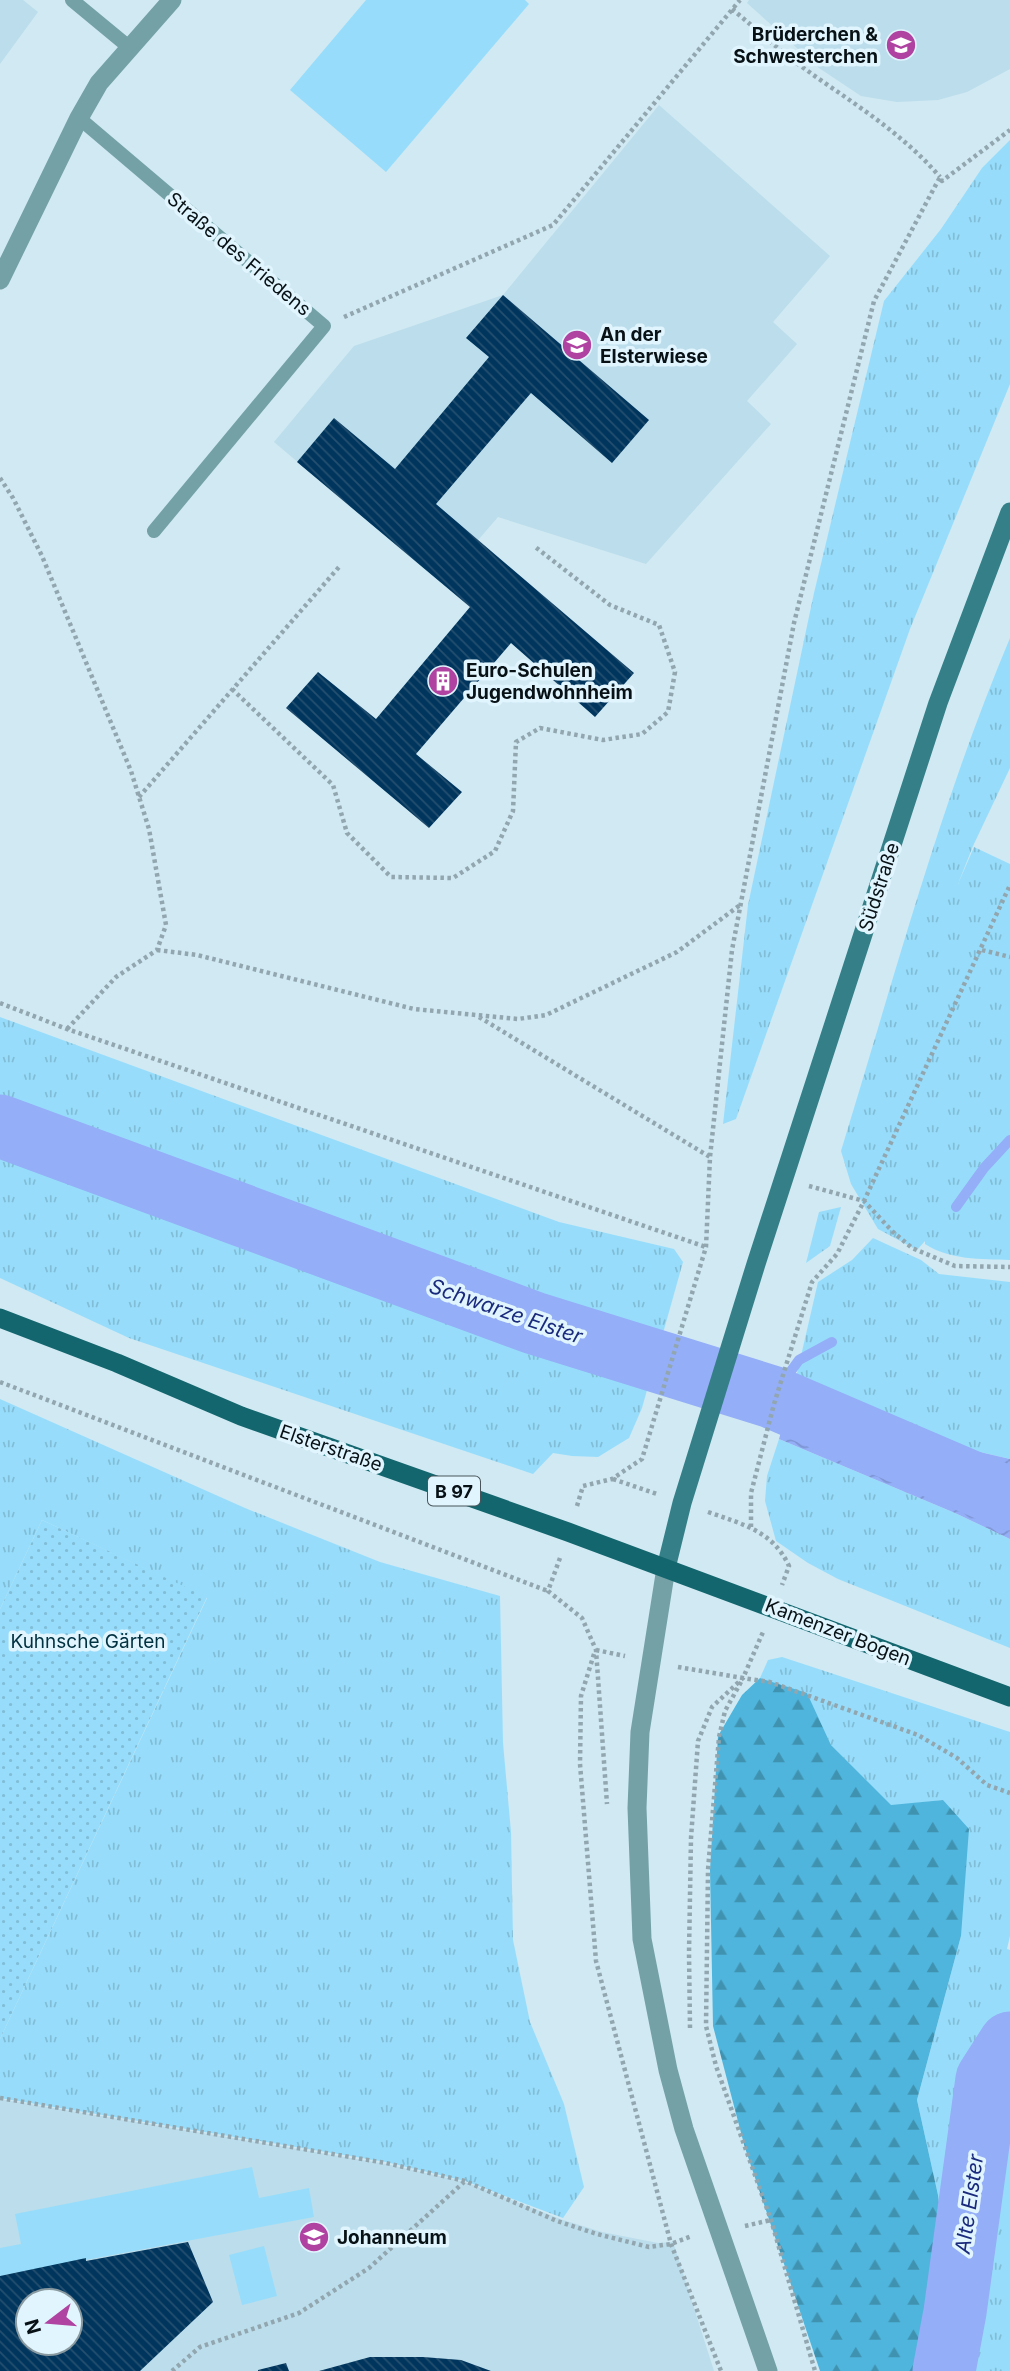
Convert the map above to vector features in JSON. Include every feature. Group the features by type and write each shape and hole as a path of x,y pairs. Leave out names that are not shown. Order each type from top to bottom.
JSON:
{"main road":[{"name":"Südstraße","path":"666,1568 682,1503 756,1264 938,704 1010,512"},
{"name":"Elsterstraße","path":"0,1318 241,1416 666,1568"},
{"name":"Kamenzer Bogen","path":"666,1568 1010,1697"}],"street":[{"path":"0,280 79,118 99,83 172,0"},
{"path":"666,1568 640,1732 637,1808 642,1939 668,2070 684,2129 768,2371"}],"lane":[{"path":"72,0 130,48"},
{"name":"Straße des Friedens","path":"79,118 324,326 154,531"}],"path":[{"path":"324,326 553,225 740,0"},
{"path":"732,9 793,60 877,119 925,160 942,181 1010,130"},
{"path":"642,1459 706,1247 710,1157 732,950 794,623 874,301 940,177"},
{"path":"0,478 13,498 63,604 131,771 149,830 166,925 157,950 116,977 67,1029"},
{"path":"232,689 334,785 347,834 391,877 453,878 495,851 513,811 516,742 540,728 603,740 642,734 668,712 675,672 659,625 610,605 534,546"},
{"path":"139,797 339,567"},
{"path":"751,1527 751,1493 774,1404 812,1282 837,1254 864,1201 1010,885"},
{"path":"157,950 197,955 414,1009 518,1020 546,1015 677,952 741,905"},
{"path":"982,950 1010,957"},
{"path":"0,1003 67,1029 706,1247"},
{"path":"478,1017 710,1157"},
{"path":"785,1179 864,1201 912,1248 955,1266 1010,1267"},
{"path":"0,1382 548,1591"},
{"path":"596,1650 581,1696 580,1764 596,1961 671,2244 721,2371"},
{"path":"743,1678 770,1682 918,1735 957,1758 987,1785 1010,1793"},
{"path":"691,2031 690,1864 698,1741 712,1707 743,1678"},
{"path":"743,1678 725,1711 719,1737 708,1870 706,2026 716,2066 771,2220 815,2371"},
{"path":"0,2098 386,2163 465,2181 557,2221 649,2247 771,2220"},
{"path":"172,2371 200,2347 299,2313 369,2268 465,2181"},
{"path":"748,2225 752,2236"}],"shaded area":[{"path":"0,0 23,0 38,12 0,64"},
{"name":"Brüderchen & Schwesterchen","path":"749,0 1010,0 1010,69 967,92 938,100 897,102 861,96 819,68 747,3"},
{"name":"An der Elsterwiese","path":"659,105 830,256 773,322 797,344 747,401 771,424 646,564 498,517 441,583 274,442 354,346 503,295"},
{"name":"Johanneum","path":"0,2099 386,2164 465,2182 602,2232 658,2243 673,2242 714,2371 0,2371"}],"green space":[{"path":"366,0 525,0 529,4 386,172 290,90"},
{"path":"1010,140 1010,384 910,629 736,1119 723,1124 748,905 814,593 884,301 941,229 982,168"},
{"path":"1010,638 1010,768 973,846 958,884 974,847 1010,864 1010,1260 955,1256 934,1249 925,1244 925,1241 917,1250 878,1229 851,1184 841,1151 940,828"},
{"path":"0,1017 559,1222 674,1249 683,1262 642,1408 629,1438 598,1457 553,1453 533,1474 129,1338 0,1278"},
{"path":"841,1207 830,1246 806,1263 819,1212"},
{"path":"873,1238 921,1260 939,1274 1010,1282 1010,1459 954,1446 792,1395 818,1282 852,1260"},
{"path":"0,1399 245,1508 380,1562 500,1596 503,1743 511,1832 513,1940 530,2022 564,2104 584,2187 563,2218 465,2181 386,2162 0,2098 0,2039 207,1598 42,1520 0,1609"},
{"path":"779,1439 1010,1539 1010,1648 838,1579 776,1541 765,1501 767,1476"},
{"name":"Kuhnsche Gärten","path":"42,1520 207,1597 0,2039 0,1609"},
{"path":"782,1657 1010,1732 1010,1936 1007,1949 1010,1950 1010,2038 984,2077 953,2312 938,2195 917,2100 961,1936 943,1800 891,1806 831,1745 807,1694 760,1678 768,1660"},
{"path":"760,1678 807,1693 831,1745 891,1805 943,1800 969,1829 961,1936 917,2100 938,2195 953,2312 942,2371 820,2371 745,2148 713,2026 710,1870 718,1736 742,1695"},
{"path":"1010,2048 1010,2371 947,2371 990,2080"},
{"path":"252,2167 259,2198 309,2188 314,2217 0,2276 0,2248 21,2244 15,2214"},
{"path":"264,2246 277,2296 242,2305 229,2255"}],"water":[{"path":"792,1395 954,1446 1010,1459 1010,1539 779,1439"}],"building":[{"path":"503,295 649,420 612,463 531,393 436,504 634,673 595,717 511,643 416,754 462,792 429,828 286,708 318,672 376,719 470,607 297,462 334,418 395,469 489,357 466,338"},
{"path":"188,2242 213,2302 140,2371 0,2371 0,2276 86,2258 86,2261"},
{"path":"370,2357 461,2360 491,2371 319,2371"},
{"path":"286,2363 289,2371 258,2371 258,2370"}],"waterway":[{"name":"Schwarze Elster","path":"0,1126 534,1323 772,1397 1010,1499"},
{"path":"956,1207 984,1168 1010,1140"},
{"path":"772,1397 799,1360 832,1342"},
{"name":"Alte Elster","path":"944,2371 955,2312 987,2079 1010,2043"}],"place":[{"name":"Brüderchen & Schwesterchen","path":"901,45"},
{"name":"An der Elsterwiese","path":"577,345"},
{"name":"Euro-Schulen Jugendwohnheim","path":"443,681"},
{"name":"Johanneum","path":"314,2237"}]}
